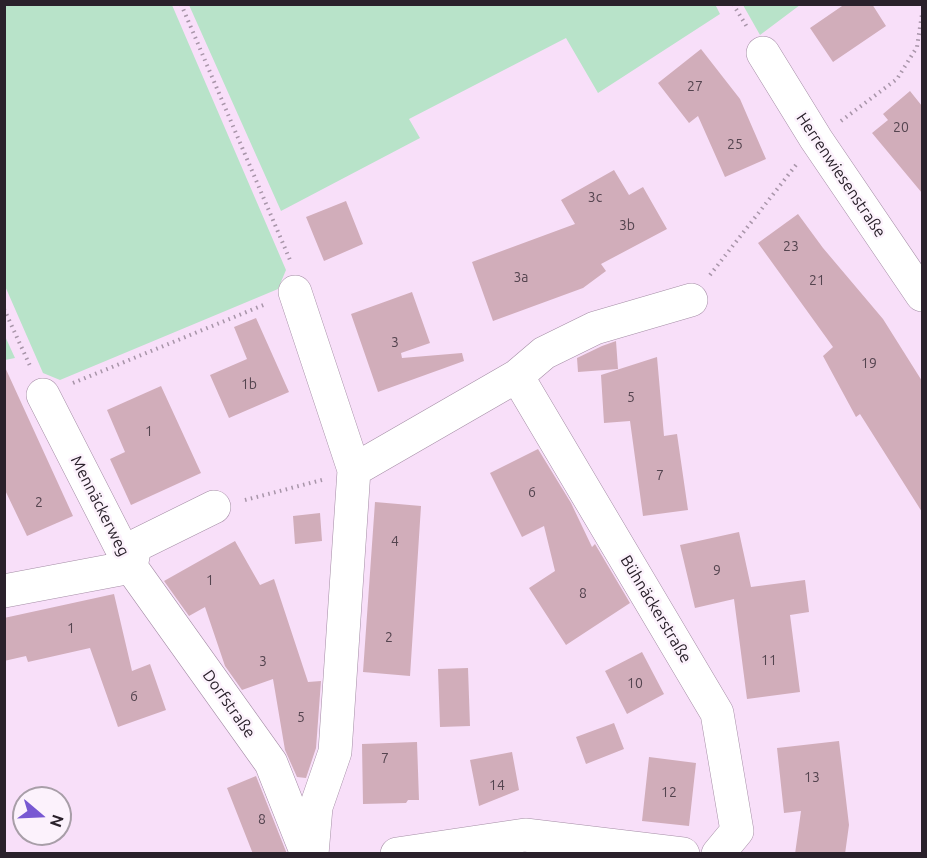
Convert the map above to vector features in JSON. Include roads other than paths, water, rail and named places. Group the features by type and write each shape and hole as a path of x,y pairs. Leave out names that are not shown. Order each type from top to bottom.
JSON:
{"street":[{"name":"Herrenwiesenstraße","path":"763,53 816,139 922,295"},
{"path":"295,292 354,470 335,752 316,807 312,854"},
{"path":"354,470 517,376 544,353 596,328 691,300"},
{"name":"Bühnäckerstraße","path":"517,376 717,713 737,831 718,854"},
{"name":"Mennäckerweg","path":"4,591 131,567 43,395"},
{"path":"131,567 135,546 214,507"},
{"name":"Dorfstraße","path":"131,567 271,763 307,854"},
{"path":"398,854 525,835 683,854"}]}
